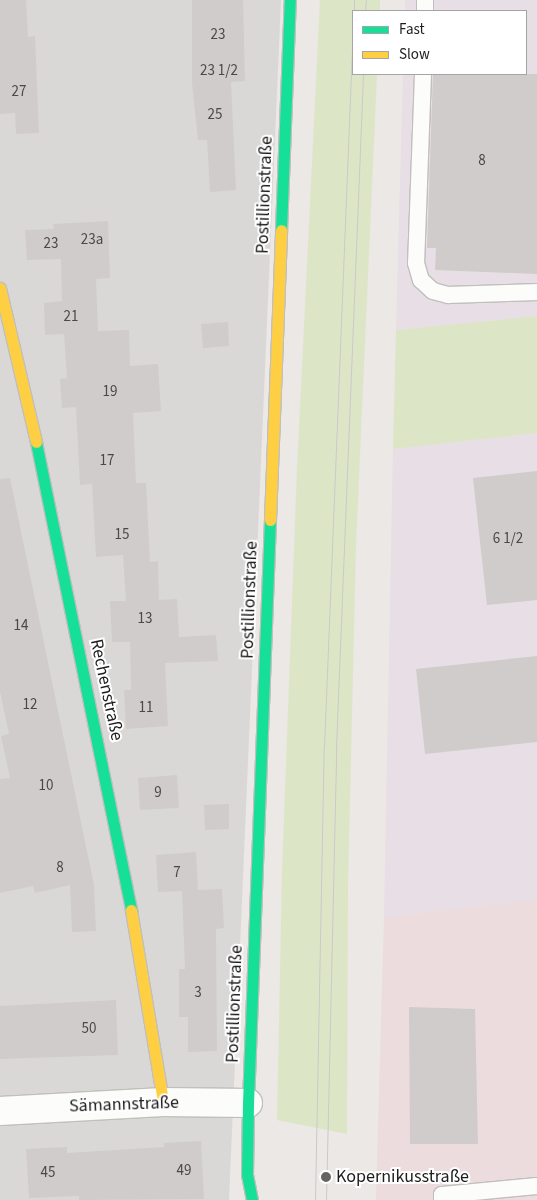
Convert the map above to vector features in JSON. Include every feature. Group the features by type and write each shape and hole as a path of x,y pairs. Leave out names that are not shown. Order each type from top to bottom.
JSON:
{"street":[{"name":"Postillionstraße","path":"252,1200 247,1175 248,1103 290,0"},
{"name":"Rechenstraße","path":"0,288 38,449 96,729 129,898 163,1102"},
{"name":"Sämannstraße","path":"0,1111 163,1102 248,1103"}],"lane":[{"path":"423,75 416,263 421,280 433,290 448,295 537,292"},
{"path":"442,1200 442,1195 537,1186"}],"shaded area":[{"path":"0,0 281,0 229,1200 0,1200"},
{"path":"405,0 537,0 537,316 396,330 403,75 527,75 527,10 405,10"},
{"path":"537,433 537,899 384,917 393,449"},
{"path":"537,899 537,1200 376,1200 384,917"}],"green space":[{"path":"320,0 380,0 380,10 352,10 352,75 377,75 356,545 348,885 347,1134 277,1120 282,872 297,468"},
{"path":"537,316 537,433 393,449 396,330"}],"building":[{"path":"0,0 26,0 28,37 35,36 39,133 16,134 15,113 0,114"},
{"path":"192,0 243,0 245,81 231,82 236,190 210,192 207,140 198,140 192,83"},
{"path":"537,74 537,274 435,270 436,248 427,248 433,75"},
{"path":"108,221 110,278 96,279 98,331 129,330 130,366 158,364 161,411 133,413 136,483 146,483 150,562 158,561 159,600 177,599 179,637 216,635 218,661 165,663 168,726 126,729 124,690 131,690 130,642 112,642 110,601 126,601 123,555 96,557 92,484 80,485 76,407 62,408 60,379 67,378 64,334 45,335 44,303 62,301 61,259 27,260 25,230 54,229 53,224"},
{"path":"228,322 229,346 203,348 201,324"},
{"path":"537,471 537,600 487,605 473,478"},
{"path":"10,478 94,885 96,931 72,932 70,885 35,893 33,886 0,893 0,779 10,778 1,736 9,734 0,692 0,479"},
{"path":"537,656 537,742 425,754 416,669"},
{"path":"177,775 179,808 140,810 138,778"},
{"path":"229,804 229,829 205,830 204,805"},
{"path":"196,852 198,890 222,889 224,928 216,929 217,1051 188,1052 188,1017 179,1017 179,969 185,969 182,891 158,892 156,855"},
{"path":"116,1000 118,1055 0,1059 0,1006"},
{"path":"409,1007 475,1009 478,1144 410,1144"},
{"path":"201,1141 204,1199 79,1200 79,1196 29,1198 26,1149 67,1147 67,1153 164,1147 164,1143"}],"tram line":[{"path":"354,0 354,10"},
{"path":"365,10 366,0"},
{"path":"315,1200 324,748 352,48"},
{"path":"326,1200 336,747 363,75"}],"traffic: fast":[{"path":"281,230 290,0"},
{"path":"36,442 131,910"},
{"path":"252,1200 247,1175 248,1103 270,520"}],"traffic: slow":[{"path":"270,520 281,230"},
{"path":"0,288 36,442"},
{"path":"131,910 163,1102"}],"place":[{"name":"Kopernikusstraße","path":"326,1177"}]}
